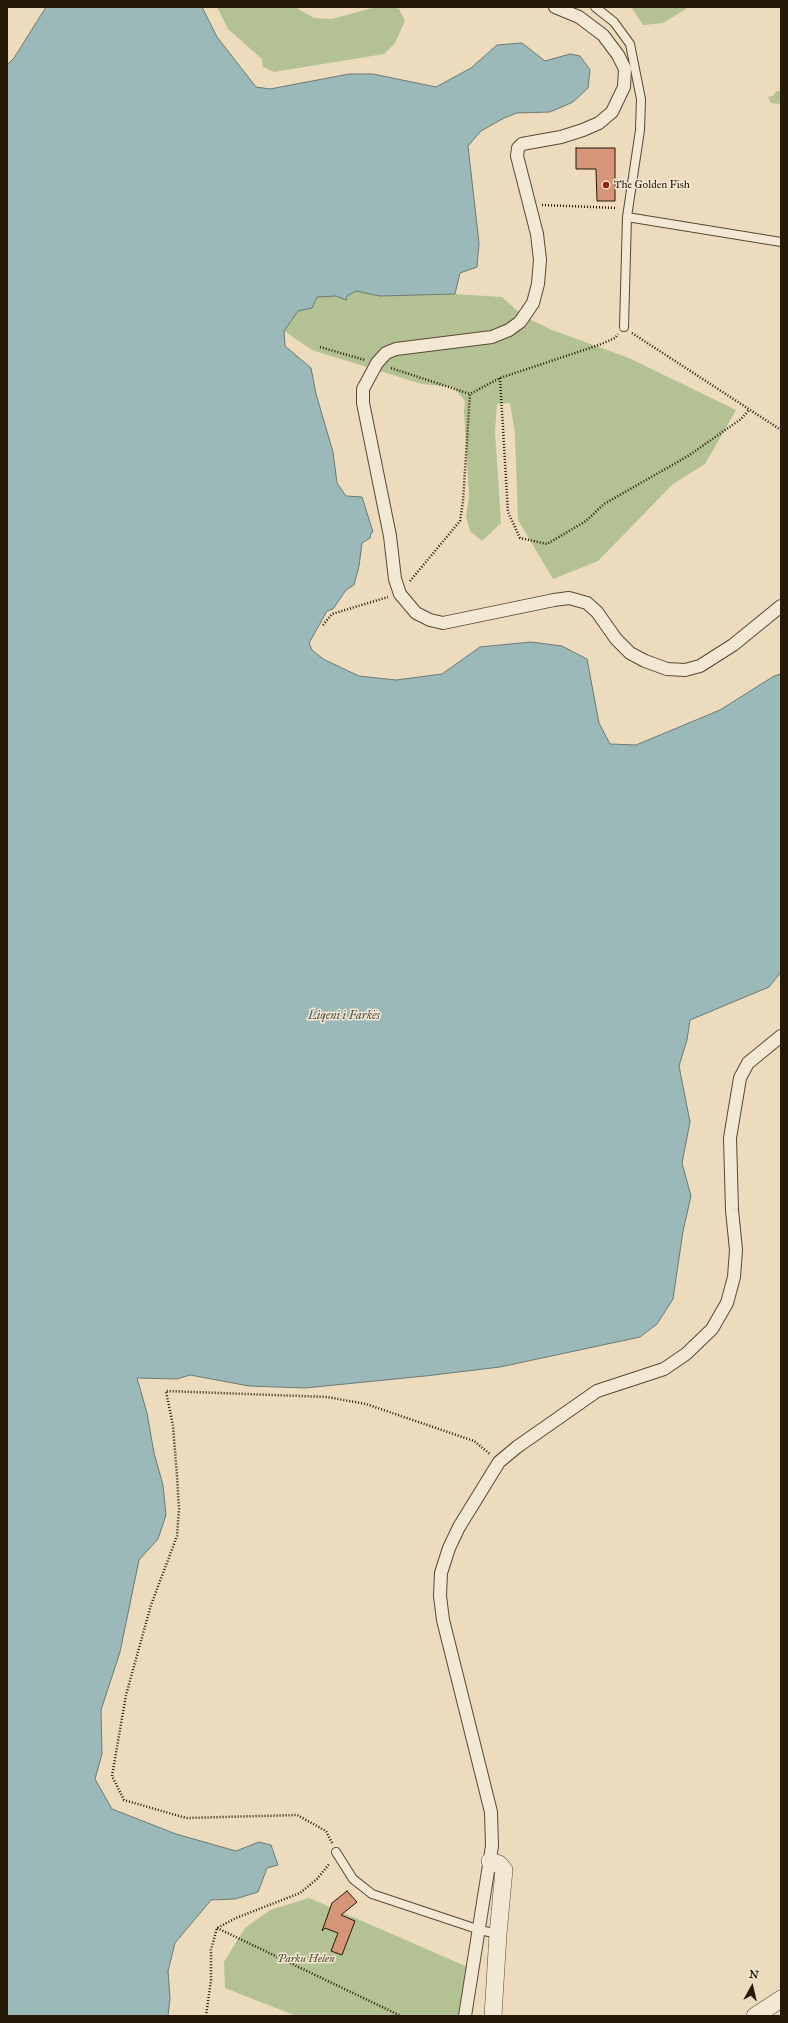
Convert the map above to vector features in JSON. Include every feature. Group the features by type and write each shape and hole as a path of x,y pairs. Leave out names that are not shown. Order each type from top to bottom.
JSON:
{"street":[{"path":"555,7 579,16 603,36 618,55 625,69 624,87 612,112 599,123 561,137 522,144 518,148 518,161 530,205 536,234 540,266 538,284 533,304 520,322 508,330 492,337 396,349 386,353 377,363 363,389 363,403 390,536 395,579 400,594 416,612 430,620 443,623 569,598 587,603 597,612 616,639 630,652 645,661 667,669 685,670 700,666 733,645 781,606"},
{"path":"465,2016 480,1930 492,1846 491,1812 443,1620 440,1596 441,1573 449,1548 459,1527 499,1462 517,1447 597,1391 664,1369 686,1354 712,1329 727,1303 734,1277 736,1250 732,1210 730,1138 740,1078 748,1063 781,1036"},
{"path":"490,1861 499,1864 504,1870 493,2016"},
{"path":"755,2016 781,1999"}],"lane":[{"path":"595,7 614,22 630,44 641,99 640,130 628,213 624,327"},
{"path":"628,213 781,242"},
{"path":"336,1852 353,1879 372,1894 480,1930 498,1934"}],"path":[{"path":"530,205 601,206 628,213"},
{"path":"320,347 377,363 470,394 500,378 616,338 624,327 781,430"},
{"path":"500,378 508,512 520,538 547,544 586,521 604,504 688,456 741,419 749,410"},
{"path":"323,625 332,614 400,594 414,574 460,521 463,501 470,394"},
{"path":"206,2016 211,1980 211,1950 217,1928 236,1918 300,1893 327,1868 336,1852 326,1831 297,1815 186,1818 124,1800 112,1776 128,1688 151,1605 177,1536 180,1509 172,1426 166,1391 319,1396 366,1404 474,1442 499,1462"},
{"path":"217,1928 401,2016"}],"green space":[{"path":"217,7 295,7 314,18 332,19 376,7 393,7 399,9 405,21 395,43 384,54 274,72 263,67 262,59 228,29"},
{"path":"631,7 689,7 663,23 643,25"},
{"path":"777,91 781,91 781,104 771,103 768,97 773,96"},
{"path":"356,291 380,296 455,294 502,297 523,316 552,330 629,358 736,410 705,464 673,484 598,561 553,579 518,520 515,434 510,403 497,404 495,431 501,523 482,541 470,531 466,516 469,496 464,411 465,401 453,387 422,384 312,350 284,331 298,311 317,297 336,296 346,300 347,296"},
{"name":"Parku Helen","path":"309,1898 470,1968 462,2016 296,2016 225,1988 224,1962 245,1928 270,1910"}],"water":[{"name":"Liqeni i Farkës","path":"46,7 202,7 217,37 256,87 270,89 349,74 373,74 436,87 471,68 497,45 522,43 545,61 570,54 580,56 590,70 588,88 573,102 550,112 517,113 504,118 481,131 468,146 479,243 477,267 460,273 455,294 380,296 356,291 347,296 346,300 336,296 317,297 312,308 298,311 284,331 285,346 311,368 316,394 333,452 337,483 346,496 362,497 373,532 371,533 370,538 362,543 359,566 354,585 346,590 333,609 327,611 309,643 312,650 323,659 359,676 396,680 442,674 480,647 531,642 562,646 587,659 599,723 610,744 636,745 720,710 774,676 781,674 781,972 769,987 690,1020 687,1040 679,1066 690,1122 682,1163 691,1196 683,1231 673,1299 657,1324 640,1337 500,1367 425,1376 305,1388 249,1386 190,1375 177,1379 137,1378 147,1413 154,1453 163,1485 166,1515 158,1539 139,1560 120,1652 101,1710 102,1754 95,1779 112,1809 176,1834 236,1851 259,1842 271,1845 278,1865 267,1868 258,1892 235,1899 211,1900 175,1943 168,1971 170,1998 168,2016 7,2016 7,65 14,58"}],"building":[{"name":"The Golden Fish","path":"576,148 615,148 615,201 597,201 596,169 576,169"},
{"path":"347,1891 357,1902 341,1915 355,1921 342,1955 331,1951 338,1933 325,1928 322,1931 332,1903"}],"place":[{"name":"The Golden Fish","path":"606,185"}]}
